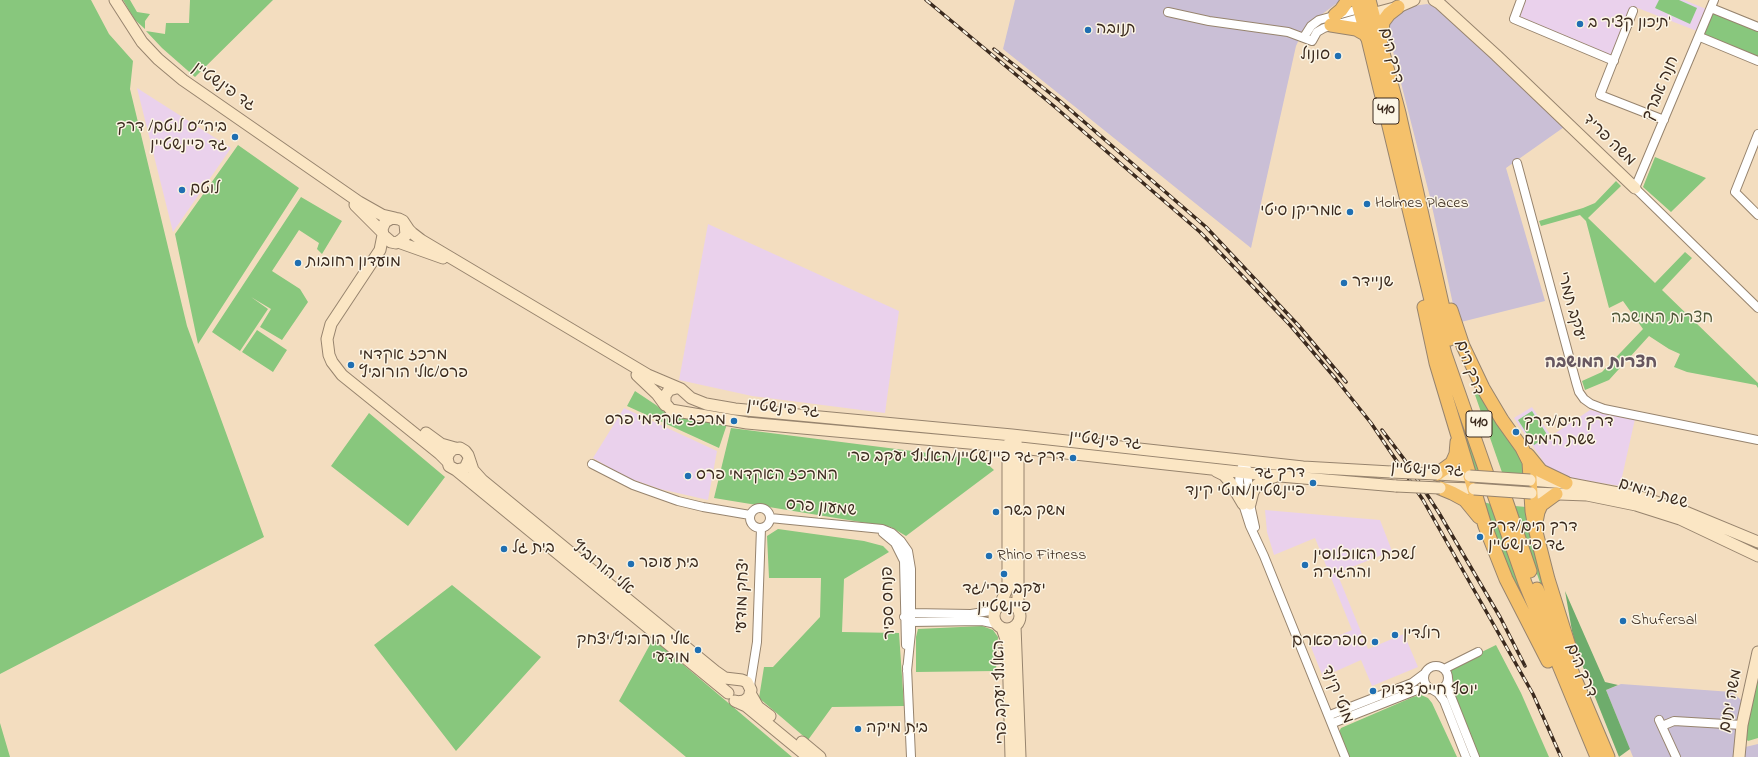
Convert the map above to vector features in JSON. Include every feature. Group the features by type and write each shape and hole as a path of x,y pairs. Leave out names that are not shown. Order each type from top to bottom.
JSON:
{"main road":[{"path":"1348,0 1333,20 1356,29 1368,38"},
{"path":"1381,45 1383,22 1399,2"},
{"name":"דרך הים","path":"1365,8 1368,38 1436,321 1450,366 1525,583 1597,757"},
{"name":"דרך הים","path":"1365,8 1381,45 1399,113 1451,343 1535,584 1608,757"},
{"path":"1399,113 1425,196 1449,304 1456,328 1468,357 1483,388 1502,420 1522,448 1541,471 1566,483"},
{"path":"1408,201 1419,282 1432,346 1457,436 1485,526 1509,584 1591,740"},
{"path":"1438,474 1448,468 1454,460 1457,436"},
{"path":"1522,448 1529,462 1535,528 1551,590 1595,724"},
{"path":"1440,488 1457,495 1468,504 1485,526"},
{"path":"1535,528 1537,514 1541,504 1556,494"}],"street":[{"name":"גד פינשטיין","path":"115,0 142,42 173,72 371,210 382,215 396,218"},
{"path":"1304,37 1314,23 1333,20 1365,8 1414,0"},
{"path":"1522,0 1514,19 1614,61"},
{"name":"משה פריד","path":"1438,1 1635,188 1758,308"},
{"path":"1713,4 1758,27"},
{"name":"חנה אברך","path":"1635,188 1713,4"},
{"path":"1633,11 1600,95 1664,120"},
{"path":"1168,12 1209,21 1288,32 1312,41 1320,30 1333,20"},
{"path":"1700,37 1758,61"},
{"path":"1758,134 1735,192 1758,215"},
{"name":"יעקב תמרי","path":"1517,163 1576,382 1579,392 1584,399 1591,404 1604,409 1758,440"},
{"name":"גד פינשטיין","path":"331,183 383,234"},
{"path":"392,218 396,218 403,221 405,224 406,235 396,242 338,328 335,340 336,352 347,370 429,436 441,444 460,448 466,451 469,459 465,468 456,470 450,467 447,461 440,454 342,375 332,362 329,352 327,339 332,324 380,250 385,222 392,218"},
{"name":"גד פינשטיין","path":"405,224 416,237 655,379 681,390 691,398 706,404 735,409 1012,435 1303,467 1530,480"},
{"path":"383,234 388,241 396,242"},
{"name":"גד פינשטיין","path":"396,242 458,262"},
{"name":"גד פינשטיין","path":"616,356 650,387 666,406"},
{"path":"681,390 687,400 686,404 677,411 671,410 666,406 664,399 666,392 681,390"},
{"name":"גד פינשטיין","path":"677,411 747,423 980,444 1278,476 1396,486 1531,493"},
{"path":"909,617 982,621 1008,629 1015,626 1020,620 1020,612 1018,608 1012,435"},
{"path":"980,444 992,448 1001,454 1013,471"},
{"path":"447,461 449,453 455,448"},
{"path":"999,626 994,616 1008,586 1013,471 1023,456 1031,450"},
{"name":"אלי הורוביץ","path":"469,459 473,470 482,480 715,671 725,678 738,680"},
{"name":"מוטי קינד","path":"1244,461 1244,472 1239,482 1253,533 1264,556 1331,719 1345,757"},
{"path":"592,464 633,485 678,501 750,515"},
{"path":"1212,469 1220,472 1230,482 1246,504 1257,485 1268,478 1278,476"},
{"name":"אלי הורוביץ","path":"456,470 728,693"},
{"name":"ששת הימים","path":"1530,480 1566,483 1665,513 1758,556"},
{"name":"ששת הימים","path":"1531,493 1606,494 1644,498 1672,507 1758,542"},
{"path":"763,508 768,511 770,518 768,524 761,528 752,524 750,515 755,509 763,508"},
{"name":"שמעון פרס","path":"770,518 869,527"},
{"name":"פנחס ספיר","path":"869,527 882,529 892,533 901,540 908,552 911,569 907,671 911,757"},
{"name":"יצחק מודעי","path":"750,690 757,642 761,528"},
{"path":"909,617 971,614 990,611 1007,603 1018,608"},
{"name":"האלוף יעקב פרי","path":"999,626 1008,645 1011,757"},
{"name":"האלוף יעקב פרי","path":"1015,626 1020,757"},
{"path":"1444,669 1478,652"},
{"name":"משה יתום","path":"1739,757 1742,724 1758,652"},
{"path":"753,664 748,674 730,684 728,693 731,699 746,706 808,757"},
{"path":"1331,719 1412,682 1424,674 1428,668 1439,666 1444,669 1448,678 1450,694 1475,757"},
{"path":"1424,674 1424,684 1438,694 1444,701 1466,757"},
{"path":"1331,719 1418,690 1443,688 1448,678"},
{"path":"738,680 745,681 755,702 762,710 820,757"},
{"path":"738,702 747,699 750,690"},
{"path":"1676,757 1660,723 1674,721 1742,724"}],"shaded area":[{"path":"1015,0 1341,0 1305,27 1296,46 1251,248 1003,49"},
{"name":"תיכון קציר ב'","path":"1524,0 1684,0 1706,9 1697,31 1635,7 1613,58 1516,18"},
{"path":"1427,4 1441,8 1567,125 1506,168 1545,301 1457,323 1430,197 1386,24 1406,7"},
{"name":"לוטם","path":"137,88 231,148 173,232"},
{"path":"708,224 899,311 885,413 752,396 679,380"},
{"path":"1532,407 1551,436 1590,410 1635,419 1620,486 1572,478 1547,467 1514,418"},
{"path":"624,408 717,451 708,500 660,489 625,477 593,458"},
{"path":"1265,510 1380,520 1392,551 1337,573 1368,649 1404,634 1418,667 1372,686 1361,660 1323,677 1311,647 1352,630 1315,538 1274,555 1267,532"},
{"path":"1621,684 1732,692 1748,706 1741,748 1758,744 1758,757 1633,757 1606,690"}],"green space":[{"path":"0,0 91,0 109,34 133,61 130,89 187,326 264,537 0,674"},
{"path":"123,0 130,0 137,12 150,14 145,21 145,29 135,20"},
{"path":"190,0 273,0 195,77 162,48 146,31 165,34 166,23 189,23"},
{"path":"1659,0 1679,0 1697,8 1690,24 1655,8"},
{"path":"1713,11 1758,30 1758,57 1703,35"},
{"path":"238,145 299,188 198,344 175,234"},
{"path":"1655,157 1706,178 1671,212 1643,187"},
{"name":"חצרות המושבה","path":"1616,181 1621,186 1588,218 1655,283 1685,252 1692,258 1662,290 1758,383 1758,388 1756,385 1687,372 1674,367 1680,354 1649,336 1609,380 1585,390 1582,381 1602,372 1643,329 1623,301 1609,308 1586,221 1580,215 1541,226 1539,221 1595,203"},
{"path":"301,197 342,221 322,254 317,249 319,243 299,230 272,271 300,289 308,302 282,340 260,327 271,309 251,297 268,309 240,351 212,332"},
{"path":"257,330 287,350 273,372 242,352"},
{"path":"1452,386 1482,475 1472,476 1452,411"},
{"path":"1477,387 1519,455 1524,470 1524,478 1504,478 1474,392"},
{"path":"635,391 663,411 674,416 727,424 719,448 627,406"},
{"path":"1532,411 1548,436 1534,445 1518,420"},
{"path":"369,413 445,477 408,526 331,466"},
{"path":"731,428 983,460 994,470 906,536 891,527 714,498"},
{"path":"1483,502 1491,504 1526,603 1507,571"},
{"path":"1515,506 1526,507 1547,603 1537,574"},
{"path":"778,529 864,541 883,546 889,552 844,579 842,632 899,633 904,706 832,707 808,740 759,698 764,667 773,667 820,617 821,578 769,578 767,536"},
{"path":"452,585 541,657 456,751 374,645"},
{"path":"1565,591 1605,682 1618,685 1606,690 1630,749 1619,757 1579,657 1572,631"},
{"path":"982,626 993,630 998,637 996,671 916,672 916,637 918,629"},
{"path":"653,639 792,757 686,757 619,701"},
{"path":"1496,645 1521,693 1549,757 1477,757 1452,692 1451,667"},
{"path":"1758,672 1758,738 1748,741 1744,737"},
{"path":"1421,695 1428,698 1432,703 1457,757 1347,757 1339,732 1341,728 1413,697"},
{"path":"0,723 10,757 0,757"}],"railway":[{"path":"926,0 1055,107 1200,232 1290,325 1336,379 1371,423 1423,500 1533,694 1561,757"},
{"path":"994,49 1060,101 1206,227 1299,326 1346,382"},
{"path":"1382,430 1404,459 1439,513 1500,617 1525,666"}],"place":[{"name":"תיכון קציר ב'","path":"1580,24"},
{"name":"תנובה","path":"1088,30"},
{"name":"סונול","path":"1338,56"},
{"name":"ביה״ס לוטם/ דרך גד פיינשטיין","path":"235,137"},
{"name":"לוטם","path":"182,190"},
{"name":"Holmes Places","path":"1367,204"},
{"name":"אמריקן סיטי","path":"1350,212"},
{"name":"מועדון רחובות","path":"298,263"},
{"name":"שניידר","path":"1344,283"},
{"name":"מרכז אקדמי פרס/אלי הורוביץ","path":"351,365"},
{"name":"מרכז אקדמי פרס","path":"734,421"},
{"name":"דרך הים/דרך ששת הימים","path":"1516,432"},
{"name":"דרך גד פיינשטיין/האלוף יעקב פרי","path":"1073,458"},
{"name":"המרכז האקדמי פרס","path":"688,476"},
{"name":"דרך גד פיינשטיין/מוטי קינד","path":"1313,483"},
{"name":"משק בשר","path":"996,512"},
{"name":"דרך הים/דרך גד פיינשטיין","path":"1480,537"},
{"name":"בית גל","path":"504,549"},
{"name":"Rhino Fitness","path":"989,556"},
{"name":"בית עופר","path":"631,564"},
{"name":"לשכת האוכלוסין וההגירה","path":"1305,565"},
{"name":"יעקב פרי/גד פיינשטיין","path":"1004,574"},
{"name":"Shufersal","path":"1623,621"},
{"name":"רולדין","path":"1395,635"},
{"name":"סופרפארם","path":"1375,642"},
{"name":"אלי הורוביץ/יצחק מודעי","path":"698,650"},
{"name":"יוסף חיים צדוק","path":"1373,691"},
{"name":"בית מיקה","path":"858,729"}],"district":[{"name":"חצרות המושבה","path":"1601,364"}]}
